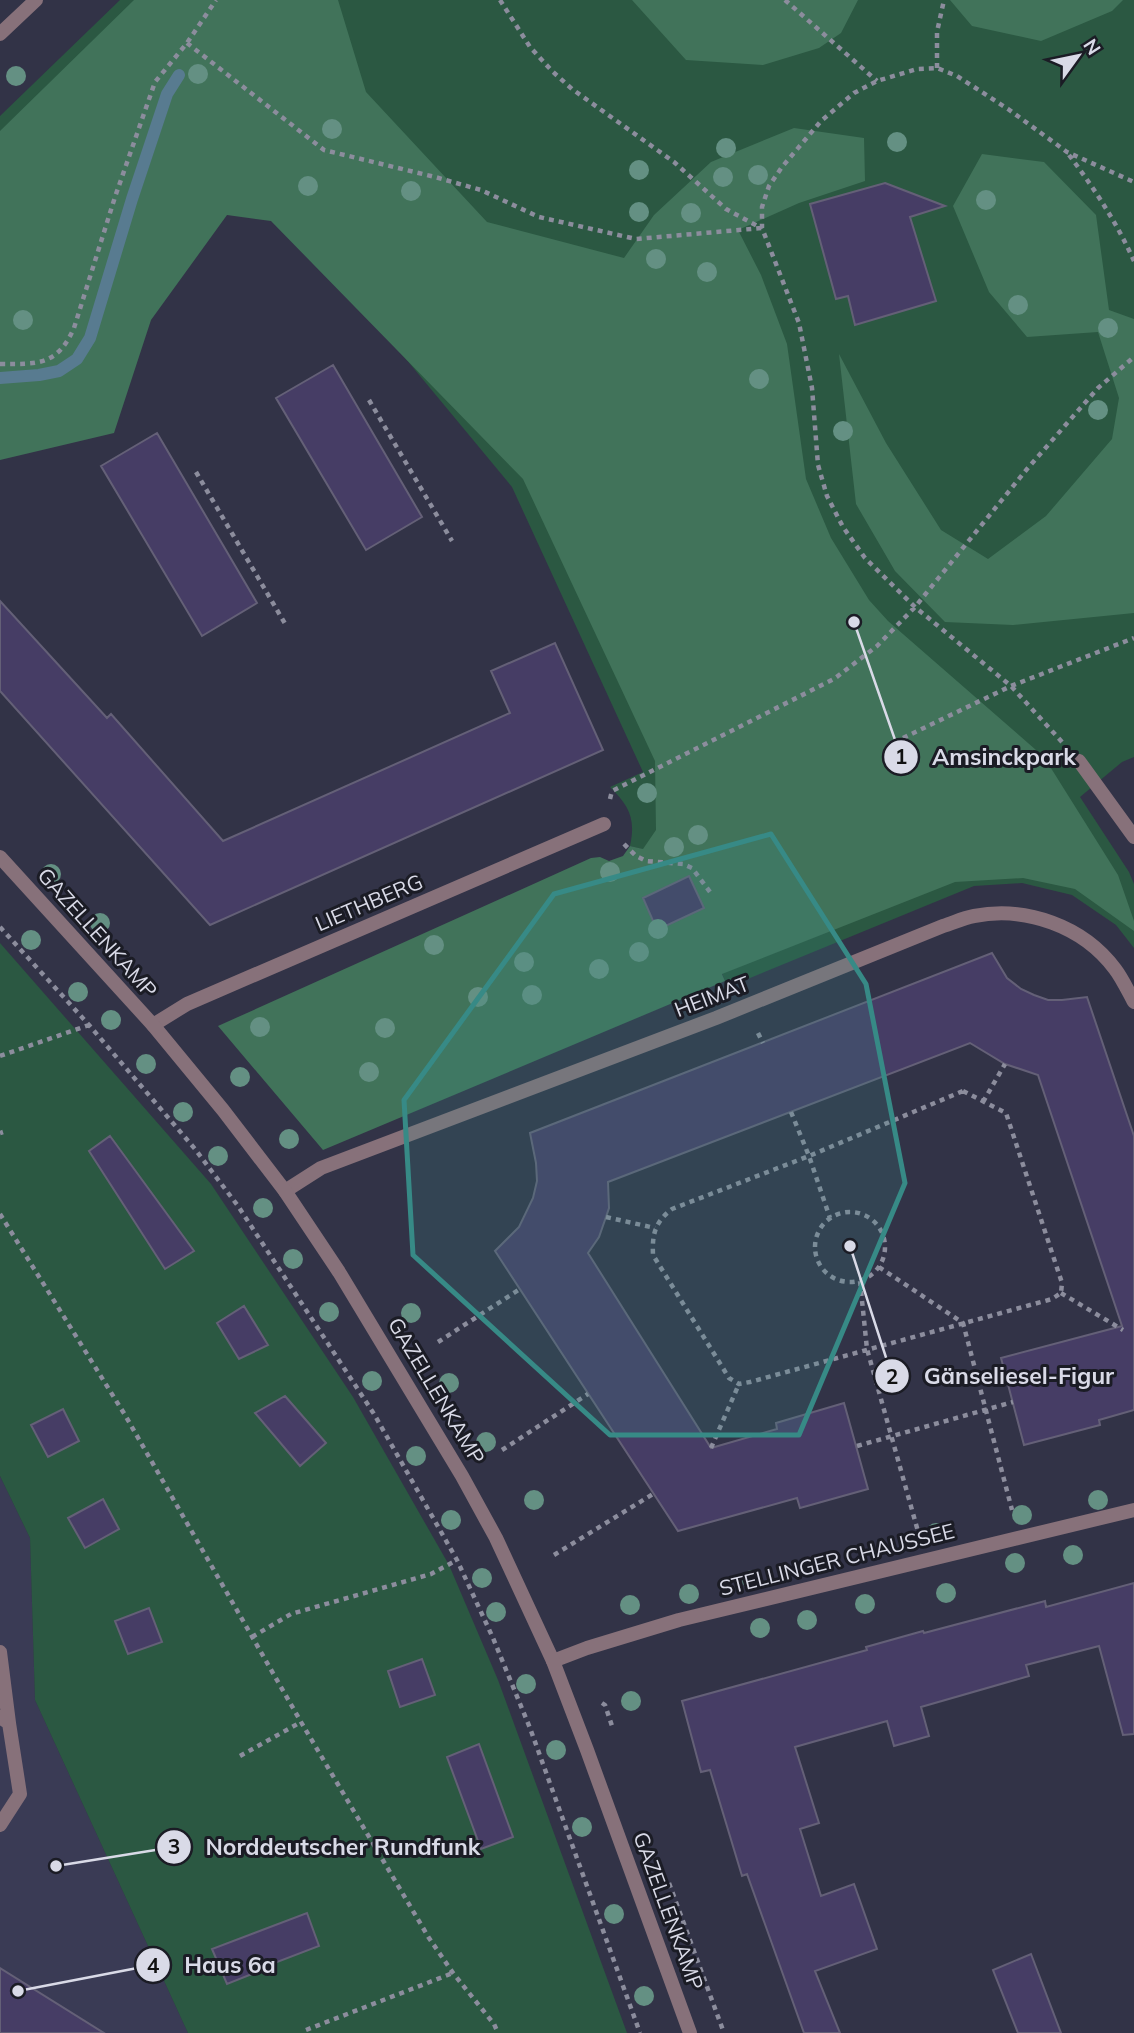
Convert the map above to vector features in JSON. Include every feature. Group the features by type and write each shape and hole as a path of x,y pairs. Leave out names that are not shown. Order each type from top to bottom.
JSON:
{"street":[{"path":"0,34 36,0"},
{"path":"1079,761 1134,837"},
{"name":"LIETHBERG","path":"153,1025 187,1004 604,824"},
{"name":"GAZELLENKAMP","path":"0,857 153,1025 285,1191 339,1272 462,1476 501,1549 552,1661 690,2033"},
{"name":"HEIMAT","path":"285,1191 321,1168 704,1023 943,926 974,916 1008,913 1036,917 1065,928 1093,946 1115,969 1134,1002"},
{"name":"STELLINGER CHAUSSEE","path":"552,1661 679,1620 1134,1510"},
{"path":"0,1652 5,1720 20,1794 0,1825"}],"path":[{"path":"0,364 32,364 51,358 67,344 75,328 115,197 155,82 187,43 216,0"},
{"path":"500,0 530,47 572,89 674,162 726,209 762,228"},
{"path":"785,0 877,81"},
{"path":"937,68 937,32 944,0"},
{"path":"187,43 324,150 481,190 539,216 636,240 762,228"},
{"path":"1079,761 1011,687 915,607 865,558 843,527 827,496 818,465 812,388 799,323 762,228 762,207 769,186 782,167 821,121 854,93 877,81 917,69 937,68 957,76 1067,152 1134,182"},
{"path":"1067,152 1093,187 1134,261"},
{"path":"710,892 692,868 683,864 646,861 636,856 604,824 612,791 834,679 877,646 915,607 1027,469 1098,388 1134,357"},
{"path":"369,400 452,541"},
{"path":"196,472 287,627"},
{"path":"903,738 1011,687 1134,638"},
{"path":"0,926 195,1149 238,1206 374,1414 457,1560 493,1638 530,1728 640,2033"},
{"path":"0,1056 89,1025"},
{"path":"983,1102 1005,1064"},
{"path":"963,1091 1006,1114 1062,1283 1061,1293 1052,1299 739,1384 729,1378 653,1255 652,1239 661,1217 672,1209 809,1156 963,1091"},
{"path":"791,1112 830,1218"},
{"path":"842,1213 866,1215 883,1232 885,1256 880,1267 871,1276 860,1281 836,1279 821,1266 816,1255 816,1237 821,1226 842,1213"},
{"path":"0,1214 125,1415 301,1722 429,1938 498,2033"},
{"path":"606,1217 655,1228"},
{"path":"880,1267 962,1323 1019,1538"},
{"path":"860,1281 867,1349 926,1560"},
{"path":"438,1342 520,1289"},
{"path":"1061,1293 1123,1330"},
{"path":"711,1448 739,1384"},
{"path":"502,1450 589,1394"},
{"path":"856,1446 1013,1402"},
{"path":"554,1555 653,1494"},
{"path":"252,1637 291,1614 431,1574 457,1560"},
{"path":"240,1756 301,1722"},
{"path":"306,2030 453,1973"}],"highlighted area":[{"path":"771,834 866,984 905,1183 799,1435 610,1435 413,1255 404,1100 554,894"}],"shaded area":[{"path":"0,1476 30,1538 35,1700 188,2033 0,2033"}],"green space":[{"path":"120,0 1134,0 1134,757 1122,762 1080,797 1134,884 1134,948 1116,925 1072,895 1022,883 974,886 733,985 725,981 677,858 630,846 632,828 629,813 610,787 643,772 512,487 183,90 0,390 0,116"},
{"path":"134,0 338,0 366,92 487,222 624,258 654,215 711,162 794,128 864,138 865,181 799,203 738,230 761,275 787,344 806,479 831,538 869,600 888,621 1044,757 1118,875 1134,921 1134,931 1075,889 1023,878 955,882 722,974 725,981 323,1150 218,1026 591,858 600,857 609,861 623,856 630,846 643,849 656,830 655,761 523,479 271,221 227,215 151,320 114,433 0,460 0,131"},
{"path":"632,0 858,0 841,33 819,48 763,65 686,60"},
{"path":"950,0 1123,0 1112,11 1041,41 972,26"},
{"path":"982,154 1044,162 1096,215 1109,310 1134,319 1134,613 1013,625 945,622 895,571 856,504 839,354 886,443 941,530 988,559 1046,516 1112,439 1119,398 1098,332 1027,337 989,292 953,206"},
{"path":"0,943 211,1184 353,1397 449,1565 498,1680 627,2033 188,2033 35,1700 30,1538 0,1476"}],"building":[{"path":"885,183 945,206 910,217 936,301 855,325 848,296 836,299 810,204"},
{"path":"333,365 422,517 366,550 276,398"},
{"path":"157,433 257,603 202,636 101,466"},
{"path":"0,601 107,718 111,714 223,841 510,713 491,671 555,643 603,750 210,925 0,691"},
{"path":"689,876 704,908 657,930 643,898"},
{"path":"992,953 1007,978 1021,989 1048,1000 1087,997 1134,1136 1134,1410 1099,1420 1100,1425 1024,1445 1001,1358 1122,1326 1038,1075 1005,1064 970,1043 608,1182 609,1208 599,1237 588,1253 711,1448 777,1429 776,1423 844,1403 868,1489 800,1508 797,1498 678,1531 495,1251 519,1227 533,1198 537,1181 530,1133"},
{"path":"110,1136 194,1251 165,1269 89,1151"},
{"path":"244,1306 268,1345 239,1359 217,1323"},
{"path":"285,1396 326,1443 300,1466 255,1413"},
{"path":"63,1409 79,1441 48,1457 31,1425"},
{"path":"103,1499 119,1529 85,1548 68,1518"},
{"path":"1134,1583 1134,1734 1123,1735 1099,1646 1026,1665 1029,1676 921,1707 929,1736 894,1746 887,1721 795,1747 819,1823 800,1829 821,1896 854,1884 877,1949 815,1971 840,2033 804,2033 747,1874 742,1876 710,1770 701,1772 682,1701 867,1650 866,1647 923,1631 924,1633 1045,1601 1046,1607"},
{"path":"149,1608 162,1642 128,1654 115,1621"},
{"path":"422,1659 435,1695 400,1707 388,1671"},
{"path":"479,1744 513,1837 481,1849 447,1757"},
{"path":"307,1913 319,1946 227,1984 212,1949"},
{"path":"1031,1954 1061,2033 1018,2033 993,1970"},
{"path":"0,1968 104,2033 0,2033"}],"waterway":[{"path":"0,378 59,371 77,359 90,338 167,94 179,75"}],"place":[{"name":"Amsinckpark","path":"854,622"},
{"name":"Gänseliesel-Figur","path":"850,1246"},
{"name":"Norddeutscher Rundfunk","path":"56,1866"},
{"name":"Haus 6a","path":"18,1991"}]}
